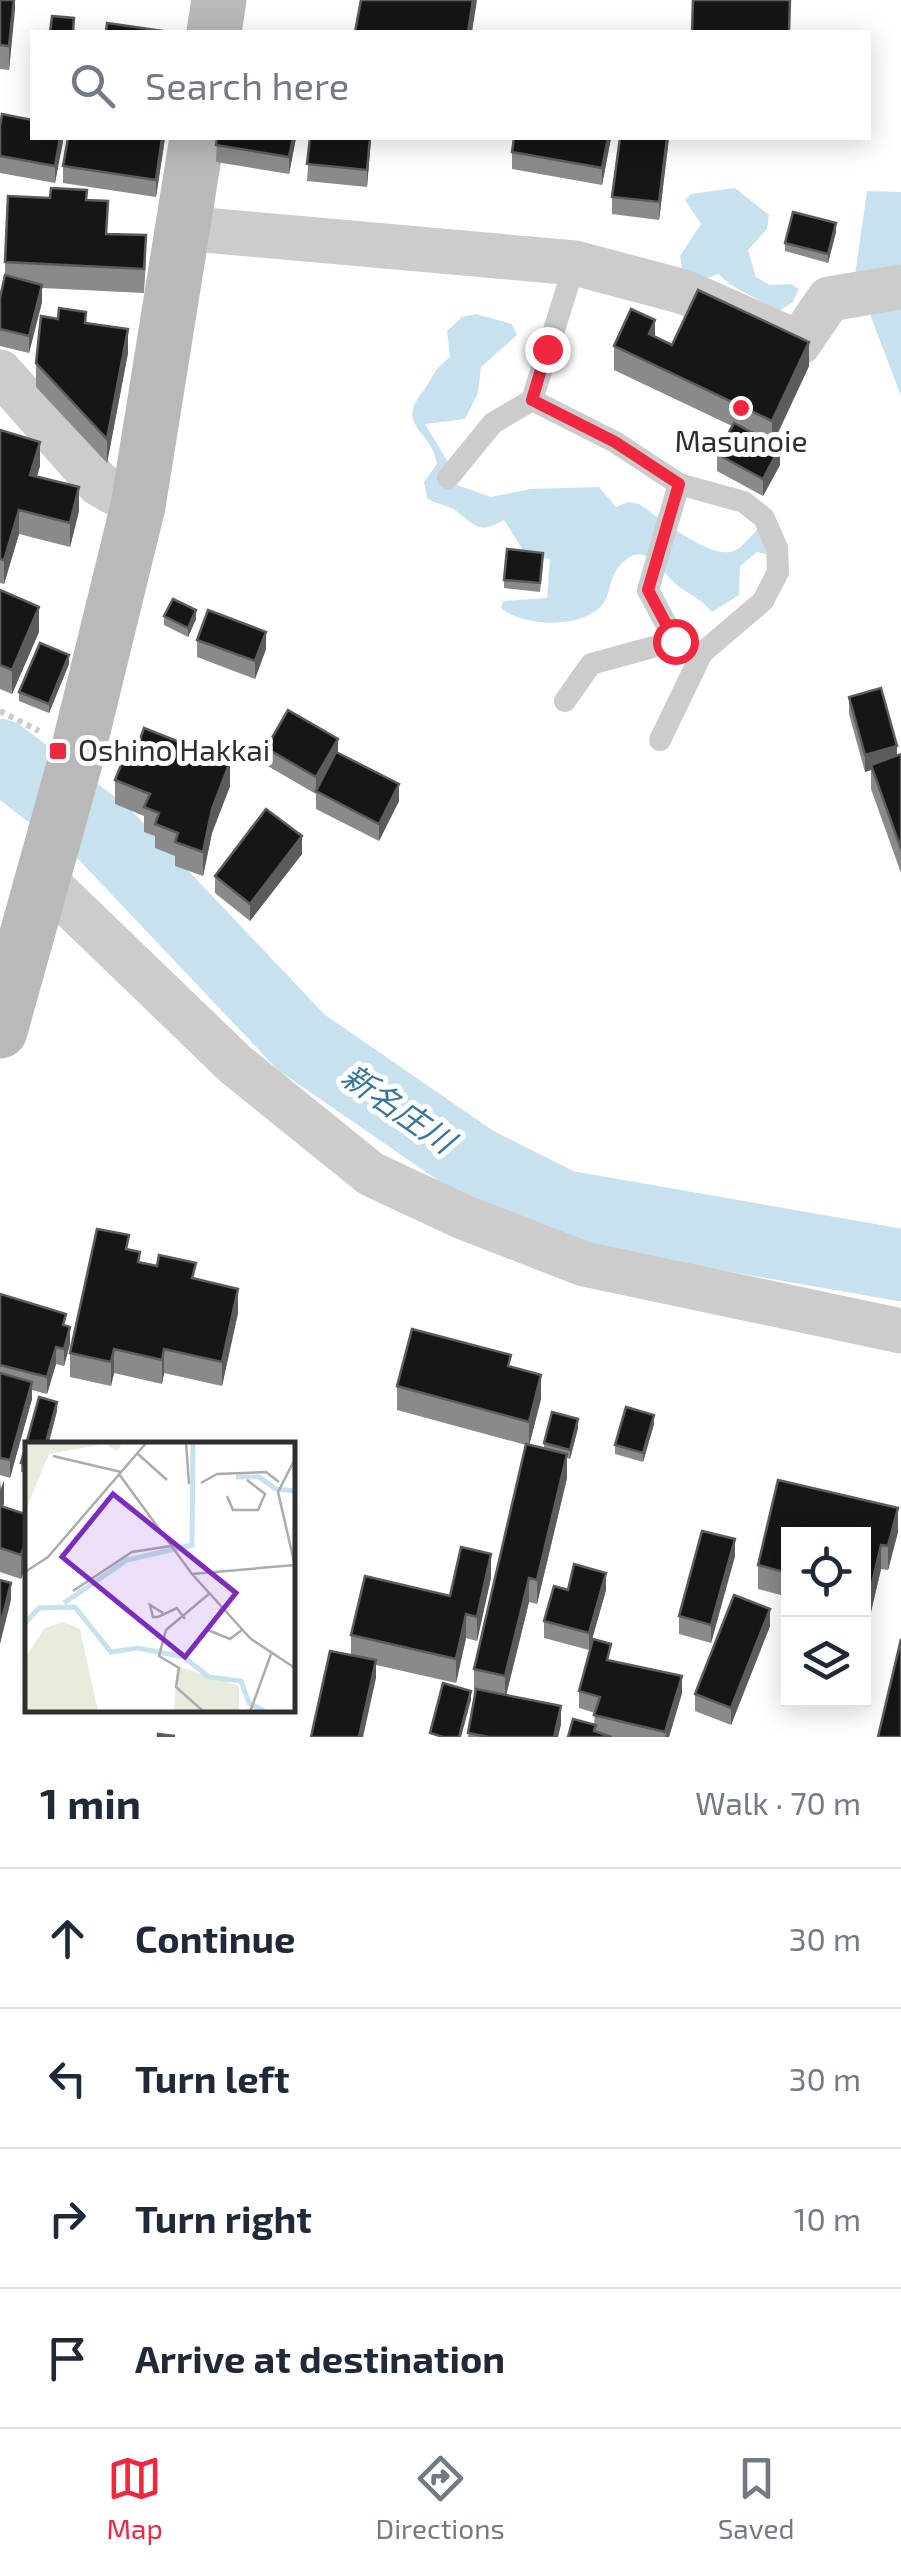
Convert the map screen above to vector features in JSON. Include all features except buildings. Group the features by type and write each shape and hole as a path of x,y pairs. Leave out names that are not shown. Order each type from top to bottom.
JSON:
{"street":[{"path":"214,30 219,0"},
{"path":"0,1031 45,874 62,745 138,506 197,140"},
{"path":"182,228 575,263 684,292 799,343 829,299 901,286"},
{"path":"0,372 99,484 138,506"},
{"path":"45,874 236,1065 372,1174 462,1217 584,1264 901,1332"}],"lane":[{"path":"448,478 494,423 532,400 575,263"},
{"path":"532,400 615,442 679,484 744,502 764,518 777,548 778,572 764,600 702,653 660,740"},
{"path":"679,484 648,590 675,641 702,653"},
{"path":"565,700 591,664 675,641"}],"path":[{"path":"0,710 62,745"}],"water":[{"path":"735,188 769,215 767,229 748,250 756,277 770,285 791,284 799,289 793,302 779,311 729,284 719,274 707,278 682,268 680,256 701,224 685,200 691,194"},
{"path":"867,191 901,192 901,396 855,275"},
{"path":"476,314 512,324 517,335 481,367 478,393 465,419 425,424 448,462 439,479 441,487 457,485 491,497 530,489 599,487 616,507 628,502 639,504 698,544 724,552 743,545 758,529 772,556 757,552 740,566 739,595 712,612 651,559 636,555 617,569 602,605 581,618 537,622 501,608 503,601 547,598 550,559 526,555 504,520 479,527 453,509 427,498 424,482 437,464 412,414 436,371 450,357 447,331 462,317"}],"waterway":[{"name":"新名庄川","path":"0,755 103,833 301,1042 475,1162 563,1206 901,1265"}],"place":[{"name":"Masunoie","path":"741,408"},
{"name":"Oshino Hakkai","path":"58,751"}],"route":[{"path":"547,349 532,400 615,442 679,484 648,590 675,641"}]}
